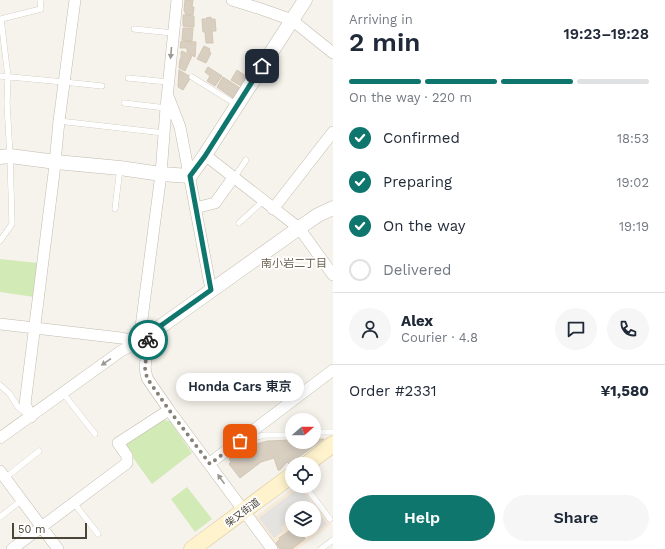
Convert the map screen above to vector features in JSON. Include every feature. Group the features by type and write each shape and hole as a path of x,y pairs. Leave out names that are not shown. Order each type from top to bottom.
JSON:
{"main road":[{"path":"316,457 332,444"},
{"name":"柴又街道","path":"192,549 285,480"}],"street":[{"path":"31,417 25,404 75,0"},
{"path":"177,0 144,338 145,368 147,378 169,410 272,549"},
{"path":"232,0 292,20 333,53"},
{"path":"190,176 205,156 305,0"},
{"path":"167,94 180,127 211,290"},
{"path":"273,209 333,132"},
{"path":"5,156 190,176"},
{"path":"205,156 298,228 333,275"},
{"path":"195,208 216,203 233,178"},
{"path":"0,438 121,351 144,338 298,228 318,215 333,208"},
{"path":"0,324 121,338 144,338"},
{"path":"210,464 333,370"},
{"path":"12,549 127,463 127,456 118,443 169,410"},
{"path":"2,475 58,549"}],"lane":[{"path":"0,241 12,224 5,156 8,77 1,19 41,9 40,0"},
{"path":"134,30 173,33"},
{"path":"0,76 102,86"},
{"path":"192,76 237,105"},
{"path":"128,78 168,82"},
{"path":"124,103 166,108"},
{"path":"59,121 164,133"},
{"path":"233,178 246,160"},
{"path":"115,210 120,168"},
{"path":"239,223 263,201"},
{"path":"0,385 9,393 18,408 31,417"},
{"path":"63,392 95,434"},
{"path":"240,441 266,435 285,435"},
{"path":"321,437 332,444"},
{"path":"2,475 39,451"},
{"path":"310,493 330,519"},
{"path":"0,517 22,500"},
{"path":"74,503 98,534"},
{"path":"321,549 333,540"}],"shaded area":[{"path":"287,493 308,493 314,501 285,501 285,537 314,537 298,549 277,549 254,518"},
{"path":"292,493 304,493 310,501 285,501 285,524 281,527 283,531 274,538 259,518"},
{"path":"321,510 331,524 321,532"},
{"path":"321,516 327,524 321,528"}],"green space":[{"path":"0,259 38,263 34,297 0,292"},
{"path":"163,420 170,421 192,453 152,484 126,448 126,444"},
{"path":"187,487 212,519 195,532 171,499"}],"building":[{"path":"185,0 193,0 193,15 185,14"},
{"path":"183,15 194,16 194,27 183,26"},
{"path":"211,17 211,19 215,19 216,31 212,31 213,43 206,43 202,19"},
{"path":"183,28 193,28 192,41 182,40"},
{"path":"181,41 196,42 195,57 187,52 187,48 180,48"},
{"path":"204,46 210,49 209,51 211,53 206,63 197,59"},
{"path":"182,51 192,56 185,71 179,68"},
{"path":"208,67 222,76 215,86 207,81 210,76 205,72"},
{"path":"179,70 191,77 183,90 178,87"},
{"path":"237,70 247,77 241,86 231,80"},
{"path":"223,77 240,88 233,98 217,87"},
{"path":"285,440 285,449 310,449 299,457 285,457 285,464 280,470 278,470 274,458 261,462 240,478 229,464 231,462 229,459 242,448 267,441"},
{"path":"285,534 285,537 304,537 305,539 292,549 280,549 276,543 280,539 279,538"}],"way so far":[{"path":"148,340 145,368 147,378 210,464 240,441"}],"place":[{"name":"Honda Cars 東京","path":"240,441"}],"district":[{"name":"南小岩二丁目","path":"294,263"}],"route":[{"path":"148,340 149,334 211,290 190,176 205,156 262,66"}]}
